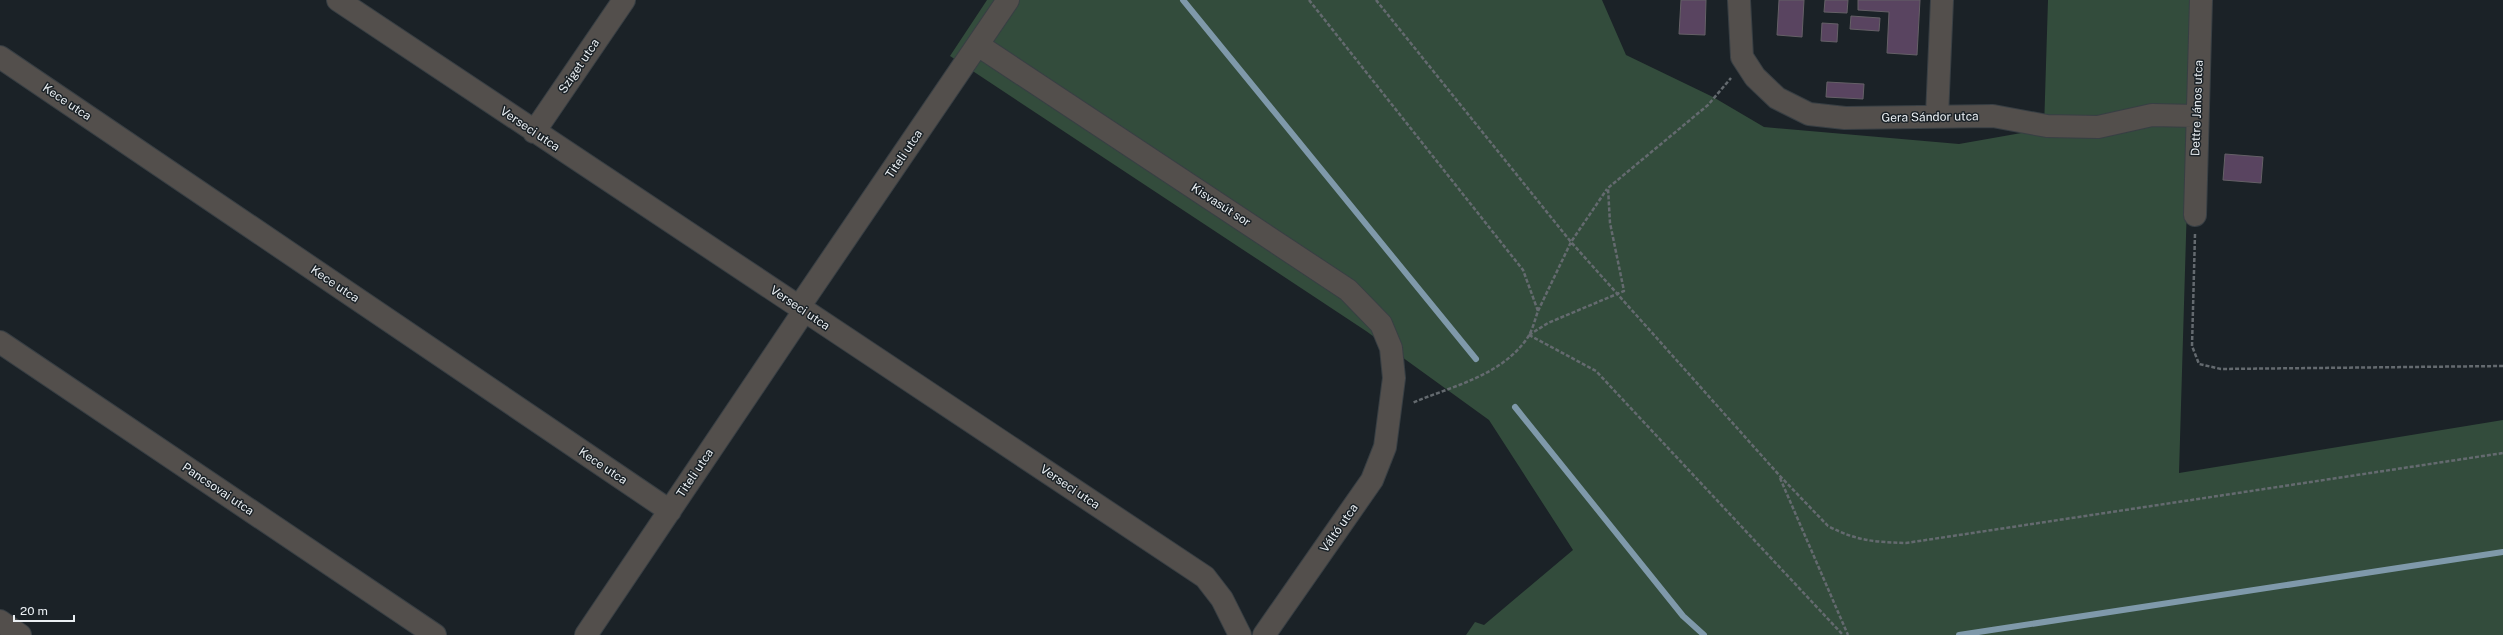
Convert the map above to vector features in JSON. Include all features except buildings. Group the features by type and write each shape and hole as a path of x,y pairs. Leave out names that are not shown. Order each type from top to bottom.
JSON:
{"street":[{"name":"Verseci utca","path":"338,0 534,132 1205,577 1222,598 1240,635"},
{"name":"Sziget utca","path":"534,132 624,0"},
{"name":"Titeli utca","path":"586,635 670,511 801,309 1008,0"},
{"path":"1739,0 1742,57"},
{"path":"1937,116 1942,0"},
{"name":"Dettre János utca","path":"2195,215 2196,116 2200,0"},
{"name":"Kisvasút sor","path":"978,45 1348,290 1380,324 1391,348 1394,378 1391,412"},
{"name":"Kece utca","path":"0,57 670,511"},
{"name":"Gera Sándor utca","path":"1742,57 1755,77 1777,98 1809,114 1845,118 1992,116 2047,126 2098,127 2152,116 2196,116"},
{"name":"Pancsovai utca","path":"0,342 435,635"},
{"name":"Váltó utca","path":"1264,635 1372,480 1385,447 1391,412"},
{"path":"0,621 20,635"}],"path":[{"path":"1309,0 1523,270 1538,311"},
{"path":"1376,0 1570,242 1615,294 1779,475 1828,526 1851,538 1878,542 1906,543 2503,453"},
{"path":"1391,412 1481,377 1515,353 1529,335 1538,311 1570,242 1608,188 1708,105 1727,85 1742,57"},
{"path":"1529,335 1548,323 1615,294 1624,292 1610,223 1608,188"},
{"path":"2195,215 2192,346 2199,364 2221,369 2503,366"},
{"path":"1529,335 1596,371 1843,635"},
{"path":"1779,475 1848,635"}],"green space":[{"path":"987,0 1602,0 1626,55 1713,97 1764,127 1959,144 2044,129 2048,0 2193,0 2179,473 2503,420 2503,635 1466,635 1475,622 1484,625 1573,550 1489,420 1366,331 950,56"}],"waterway":[{"path":"1183,0 1476,359"},
{"path":"1515,407 1683,616 1704,635"},
{"path":"1959,635 2503,552"}]}
